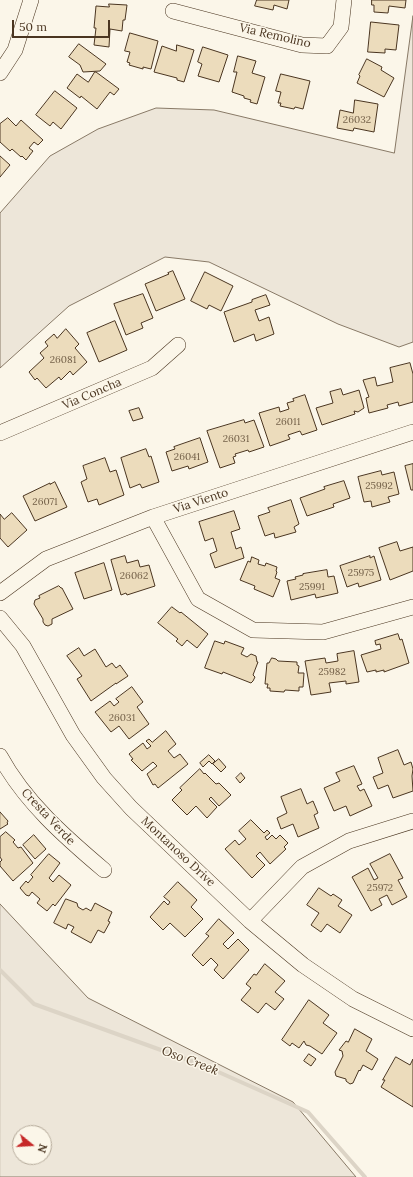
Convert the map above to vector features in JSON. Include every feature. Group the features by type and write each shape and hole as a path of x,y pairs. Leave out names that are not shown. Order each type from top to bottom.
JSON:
{"street":[{"path":"0,73 15,50 31,0"},
{"name":"Via Remolino","path":"173,11 302,45 327,46 341,27 344,0"},
{"name":"Via Concha","path":"0,433 152,368 178,345"},
{"name":"Via Viento","path":"0,593 46,559 153,517 413,432"},
{"path":"153,517 198,599 253,630 323,632 413,606"},
{"name":"Montanoso Drive","path":"0,618 23,646 73,736 104,778 131,808 250,921 303,965 347,995 413,1029"},
{"name":"Cresta Verde","path":"0,756 38,809 76,847 104,870"},
{"path":"250,921 302,867 350,841 413,822"}],"shaded area":[{"path":"413,16 413,342 399,347 338,324 209,262 165,257 69,306 0,368 0,213 50,156 98,129 156,108 214,110 394,153"},
{"path":"0,904 88,998 293,1102 356,1177 0,1177"}],"building":[{"path":"257,0 289,0 287,9 274,5 273,10 255,6"},
{"path":"372,0 406,0 405,8 389,6 388,13 374,12"},
{"path":"109,4 127,5 122,31 110,29 109,47 94,45 96,6 109,7"},
{"path":"371,22 399,25 396,50 385,49 385,53 368,52"},
{"path":"130,33 158,41 151,69 143,67 143,69 129,65 130,63 127,62 130,52 125,51"},
{"path":"79,44 106,64 100,71 83,72 80,65 69,57"},
{"path":"177,45 194,50 184,82 177,80 177,78 154,72 162,46 176,51"},
{"path":"203,47 228,55 219,82 198,76 202,64 198,62"},
{"path":"238,56 256,61 252,73 265,77 257,104 250,102 251,100 244,98 244,96 232,92 237,72 234,72"},
{"path":"367,59 382,67 381,70 394,78 384,97 357,83 360,76 359,75"},
{"path":"95,72 119,89 114,95 110,92 97,109 81,96 80,98 67,88 77,74 88,82"},
{"path":"281,74 310,81 303,109 280,106 281,103 278,103 281,92 276,91"},
{"path":"55,91 77,108 61,129 53,122 50,126 36,115"},
{"path":"355,100 378,104 374,132 354,128 353,131 337,128 340,110 353,113"},
{"path":"8,118 16,126 21,120 43,140 38,145 34,142 29,148 33,151 26,160 12,149 10,151 0,142 0,124"},
{"path":"0,156 10,165 0,177"},
{"path":"173,271 185,299 156,311 145,284"},
{"path":"205,272 233,286 221,311 209,305 207,309 191,301"},
{"path":"143,294 153,318 141,323 143,328 126,335 114,304"},
{"path":"266,295 270,305 255,310 259,321 269,317 274,334 256,341 254,334 234,342 224,312 252,302 252,300"},
{"path":"115,321 127,350 99,362 87,333"},
{"path":"66,329 79,344 75,348 87,362 73,375 70,371 61,380 59,377 46,388 37,378 35,380 29,372 44,358 40,353 48,346 45,342 54,334 57,338"},
{"path":"410,363 413,374 413,402 399,406 398,402 387,405 388,408 369,413 366,398 369,397 363,380 375,377 377,386 393,382 390,368"},
{"path":"341,389 343,395 359,390 364,408 358,412 354,411 355,414 322,425 316,408 333,403 330,392"},
{"path":"305,395 317,430 302,435 300,431 288,435 290,439 270,446 259,413 279,407 280,412 289,409 287,403 294,401 293,399"},
{"path":"139,408 143,418 133,421 129,411"},
{"path":"244,420 245,423 254,420 264,447 249,452 248,450 235,454 236,456 233,457 235,463 220,468 207,431"},
{"path":"200,438 208,462 189,469 188,466 172,471 166,452 175,449 174,447"},
{"path":"146,449 149,457 151,456 159,482 142,488 140,484 130,488 121,458"},
{"path":"105,458 110,472 116,470 124,495 99,505 97,499 88,502 81,482 87,479 83,466"},
{"path":"413,464 413,490 411,490 405,466"},
{"path":"381,471 382,475 394,472 399,494 388,497 390,502 372,507 371,501 364,502 358,477"},
{"path":"344,481 350,498 333,504 334,507 307,516 300,498 325,489 324,487"},
{"path":"55,482 67,507 35,521 23,496"},
{"path":"291,500 299,524 294,527 296,532 275,538 274,533 265,536 258,516 270,512 268,508"},
{"path":"234,511 240,529 231,532 236,549 241,547 244,558 215,568 210,554 217,551 213,538 205,541 199,522"},
{"path":"12,513 27,530 8,547 0,538 0,514 4,519"},
{"path":"397,542 400,551 413,547 413,571 390,580 379,548"},
{"path":"125,556 127,563 138,560 140,567 149,565 155,586 127,595 126,593 121,595 111,560"},
{"path":"370,556 370,558 374,556 381,580 359,587 358,583 347,587 340,566"},
{"path":"252,557 259,560 258,564 265,566 266,563 277,567 275,578 280,580 273,597 254,589 255,586 240,580 248,561 250,562"},
{"path":"104,563 112,590 84,599 75,573"},
{"path":"327,570 328,577 334,576 338,593 316,598 315,594 291,600 287,581 296,579 295,577 303,574"},
{"path":"59,586 62,588 73,609 52,619 52,624 48,626 43,622 43,619 34,604 35,600 40,598 39,596"},
{"path":"172,607 180,613 181,612 208,634 197,648 187,640 182,646 176,641 178,639 158,623"},
{"path":"398,634 400,640 402,639 409,663 384,672 384,670 376,672 376,670 367,672 361,655 381,649 380,644 376,645 375,641"},
{"path":"215,641 224,644 225,641 244,648 241,654 247,657 251,654 256,656 258,662 253,675 255,677 251,683 223,672 222,674 205,668"},
{"path":"79,648 84,656 95,649 106,667 112,663 116,668 120,665 128,676 91,701 77,679 82,676 67,656"},
{"path":"354,651 359,682 346,684 346,681 329,683 331,692 311,695 305,661 325,658 326,663 338,661 337,654"},
{"path":"272,658 278,661 297,662 297,665 299,666 298,673 304,673 303,687 299,687 299,691 270,691 270,688 267,688 268,684 265,684 267,663 269,663"},
{"path":"132,687 143,702 137,707 149,724 129,739 119,726 111,732 95,712 110,701 114,706 119,702 116,699"},
{"path":"166,731 176,744 168,751 174,758 180,754 188,764 158,788 155,784 153,785 147,774 157,766 153,762 142,771 131,760 133,759 129,754 143,743 147,749 151,746 146,741 149,739 152,742"},
{"path":"398,750 404,765 411,762 413,769 413,791 393,798 388,785 378,789 373,777 383,773 378,758"},
{"path":"209,755 215,761 212,764 209,761 203,767 200,763"},
{"path":"219,759 226,767 221,772 213,764"},
{"path":"354,766 362,784 357,786 360,791 364,789 372,806 350,816 346,806 334,811 324,788 340,781 336,773"},
{"path":"200,769 216,784 219,783 231,795 219,806 211,797 209,799 217,807 207,818 196,806 187,815 172,800 182,790 180,788"},
{"path":"241,773 245,778 240,783 236,778"},
{"path":"301,789 307,804 313,801 318,813 314,815 319,828 298,837 293,824 281,829 277,818 287,813 281,797"},
{"path":"0,812 8,821 8,824 0,829"},
{"path":"251,820 264,833 267,830 270,833 265,837 267,840 272,835 276,839 280,835 288,843 284,847 286,849 270,864 260,852 256,856 265,865 252,878 225,849 235,840 239,845 246,839 239,831"},
{"path":"6,832 15,840 13,842 18,848 21,847 33,863 13,881 0,866 0,862 2,860 0,857 0,837"},
{"path":"34,835 46,849 35,859 23,845"},
{"path":"49,854 60,863 49,878 53,882 59,875 71,885 55,906 53,904 47,911 37,903 40,899 32,892 29,896 26,895 20,888 26,881 28,883 33,877 31,875"},
{"path":"390,854 403,878 398,880 407,897 392,905 387,895 379,899 382,905 371,911 352,877 368,868 374,880 378,878 370,864"},
{"path":"178,882 197,900 191,907 203,919 185,937 170,923 163,930 150,917 164,901 168,905 170,902 164,897"},
{"path":"319,888 331,896 333,894 342,900 338,906 352,915 340,933 327,924 321,932 311,925 319,913 307,905"},
{"path":"66,899 77,903 78,907 83,910 86,908 91,911 95,903 112,912 108,921 110,922 104,933 98,930 91,943 71,932 74,927 68,924 66,929 54,923"},
{"path":"219,919 234,933 223,944 228,949 238,939 249,950 223,979 214,970 218,965 211,958 203,966 192,955 209,936 206,934"},
{"path":"265,964 285,981 275,992 284,999 275,1010 266,1003 258,1013 241,1000 251,988 246,984"},
{"path":"309,1000 329,1015 323,1023 337,1033 322,1054 306,1045 304,1041 299,1048 292,1043 290,1046 282,1040"},
{"path":"355,1029 372,1039 366,1051 378,1059 372,1070 363,1065 353,1083 350,1084 346,1081 346,1079 336,1076 335,1072 343,1056 342,1051 339,1050 346,1041 348,1042"},
{"path":"309,1054 316,1059 311,1066 304,1061"},
{"path":"396,1057 410,1065 413,1059 413,1107 381,1087 385,1080 383,1080"}],"waterway":[{"name":"Oso Creek","path":"0,970 34,1004 205,1066 308,1112 365,1177"}]}
